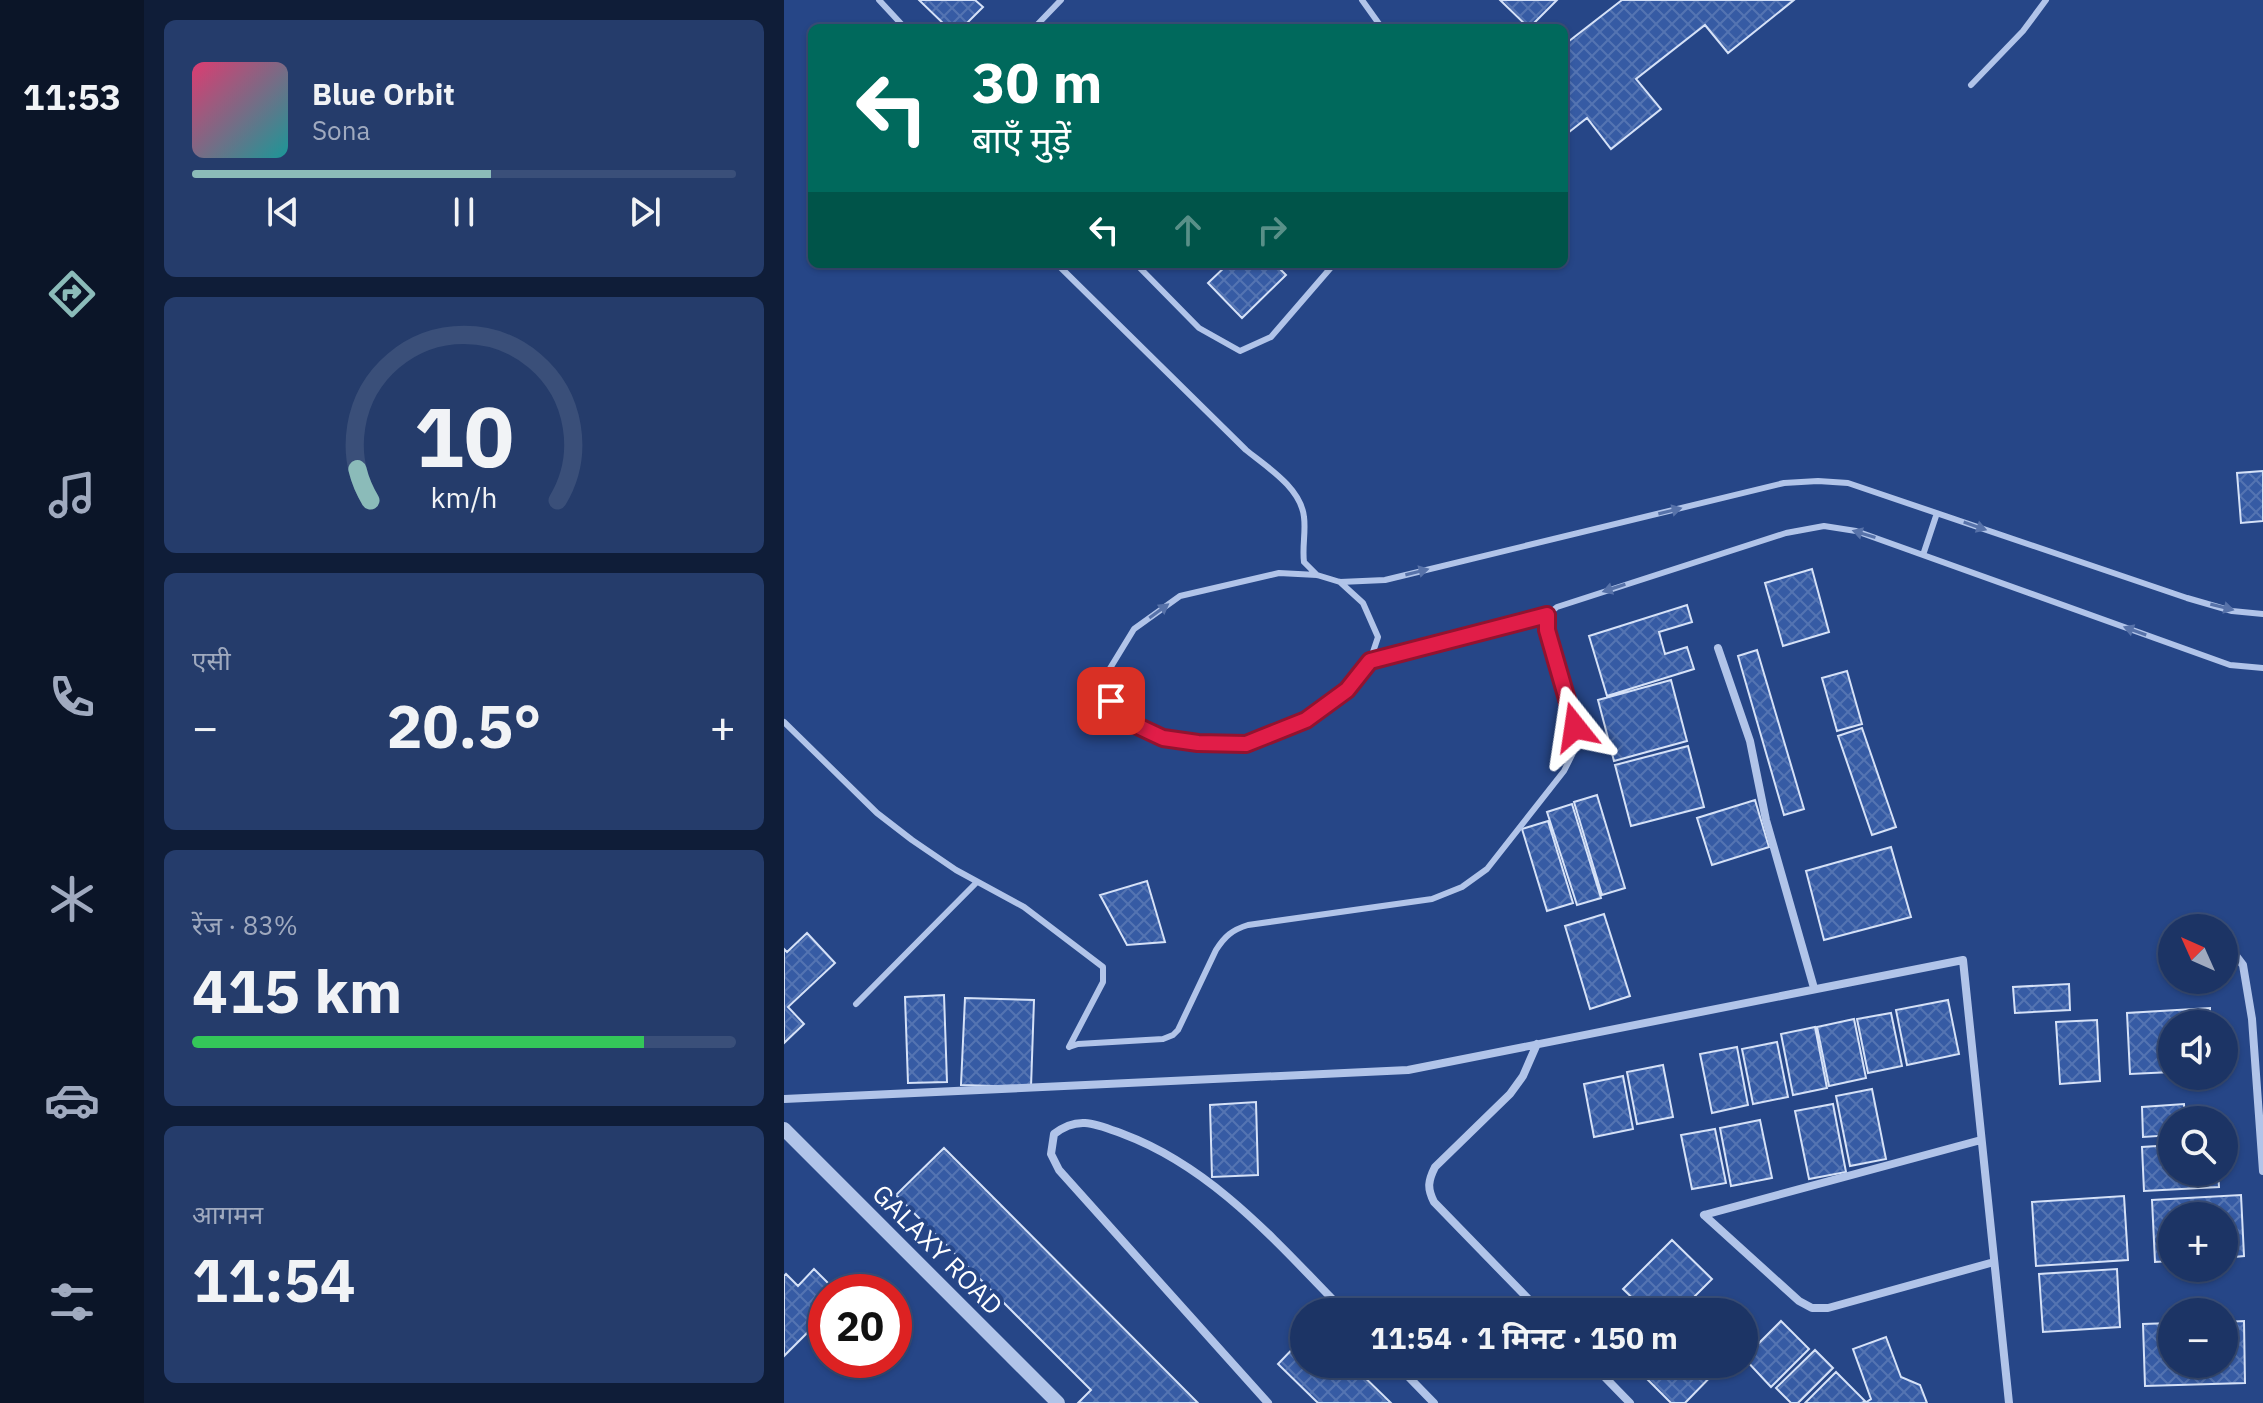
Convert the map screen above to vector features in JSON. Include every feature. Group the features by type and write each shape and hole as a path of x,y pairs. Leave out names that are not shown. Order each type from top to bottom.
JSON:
{"street":[{"path":"1718,648 1750,741 1766,820 1814,988"},
{"path":"2238,958 2243,965 2252,1019 2263,1171"},
{"path":"784,1099 1408,1070 1963,960 2009,1403"},
{"path":"1527,1298 1434,1202 1429,1193 1428,1180 1435,1167 1510,1094 1523,1076 1537,1044"},
{"path":"1268,1403 1059,1170 1051,1154 1054,1134 1066,1125 1080,1121 1150,1144 1181,1162 1235,1202 1331,1298"},
{"name":"GALAXY ROAD","path":"784,1129 1058,1403"},
{"path":"1981,1140 1704,1215 1799,1301 1812,1308 1828,1308 1994,1262"},
{"path":"1410,1378 1434,1403"},
{"path":"1606,1378 1630,1403"}],"lane":[{"path":"879,0 901,24"},
{"path":"1038,24 1061,0"},
{"path":"1362,0 1379,24"},
{"path":"1971,85 2023,31 2046,0"},
{"path":"1061,268 1246,450 1288,486 1303,509 1304,562 1317,575"},
{"path":"1140,268 1199,328 1240,351 1271,337 1331,268"},
{"path":"1340,582 1363,603 1378,637 1370,661 1347,690 1306,720 1246,744 1198,743 1163,738 1129,722 1111,701 1109,670 1134,629 1180,596 1279,573 1317,575 1340,582 1385,580 1784,483 1848,483 2187,598 2232,611 2263,614"},
{"path":"1923,555 1937,513"},
{"path":"1370,661 1547,615 1557,607 1786,533 1824,526 1856,531 2230,665 2263,668"},
{"path":"784,722 877,813 923,848 1024,907 1103,967 1103,982 1069,1047 1163,1039 1178,1030 1216,950 1233,929 1432,899 1462,887 1487,869 1564,771 1575,749 1575,727 1547,630 1547,615"},
{"path":"856,1004 977,882"}],"building":[{"path":"919,0 975,0 983,7 966,24 944,24"},
{"path":"1500,0 1557,0 1533,24 1525,24"},
{"path":"1622,0 1794,0 1728,53 1705,25 1636,79 1661,109 1611,149 1587,118 1568,133 1568,42"},
{"path":"1224,268 1279,268 1286,275 1242,318 1208,283"},
{"path":"2263,471 2263,521 2241,523 2237,473"},
{"path":"1812,569 1829,632 1783,646 1765,583"},
{"path":"1687,605 1692,622 1659,632 1665,654 1687,647 1694,669 1607,696 1589,636"},
{"path":"1757,650 1804,809 1784,815 1738,656"},
{"path":"1847,671 1862,724 1837,731 1822,678"},
{"path":"1671,680 1687,741 1614,761 1598,700"},
{"path":"1862,728 1896,827 1872,835 1838,736"},
{"path":"1688,746 1704,807 1631,826 1615,765"},
{"path":"1597,795 1625,888 1602,895 1574,802"},
{"path":"1755,800 1769,847 1712,865 1697,818"},
{"path":"1572,804 1601,898 1577,905 1547,812"},
{"path":"1548,821 1573,903 1547,911 1522,829"},
{"path":"1891,847 1911,917 1824,940 1806,871"},
{"path":"1147,881 1165,942 1127,945 1100,895"},
{"path":"1604,914 1630,996 1590,1009 1565,926"},
{"path":"807,933 835,963 788,1007 804,1024 784,1043 784,949 787,952"},
{"path":"2069,984 2070,1010 2015,1013 2013,987"},
{"path":"944,995 947,1082 908,1083 905,997"},
{"path":"965,998 1034,1000 1031,1087 961,1085"},
{"path":"1948,1000 1959,1054 1907,1065 1896,1010"},
{"path":"2158,1011 2158,1073 2130,1074 2127,1013"},
{"path":"1891,1013 1902,1066 1868,1073 1857,1019"},
{"path":"1854,1019 1866,1078 1829,1086 1817,1027"},
{"path":"2097,1020 2100,1081 2060,1084 2056,1022"},
{"path":"1815,1027 1827,1088 1793,1095 1781,1034"},
{"path":"1777,1042 1788,1097 1753,1104 1742,1049"},
{"path":"1737,1047 1748,1105 1712,1113 1700,1054"},
{"path":"1663,1065 1673,1117 1637,1124 1627,1072"},
{"path":"1623,1076 1633,1129 1594,1137 1584,1084"},
{"path":"1872,1089 1886,1159 1850,1166 1836,1096"},
{"path":"1256,1102 1258,1175 1212,1177 1210,1105"},
{"path":"1833,1104 1846,1172 1809,1179 1795,1111"},
{"path":"2184,1104 2184,1106 2158,1106 2158,1136 2143,1137 2142,1107"},
{"path":"1760,1120 1772,1178 1731,1186 1720,1128"},
{"path":"1715,1129 1726,1183 1692,1189 1681,1135"},
{"path":"2158,1146 2158,1186 2219,1187 2144,1191 2142,1147"},
{"path":"944,1148 1198,1403 1078,1403 1091,1390 896,1195"},
{"path":"2241,1195 2244,1256 2238,1257 2238,1202 2158,1202 2158,1262 2155,1262 2152,1200"},
{"path":"2124,1196 2128,1260 2036,1266 2032,1202"},
{"path":"1672,1240 1712,1279 1693,1298 1632,1298 1623,1289"},
{"path":"2117,1269 2120,1327 2043,1332 2039,1274"},
{"path":"786,1274 798,1286 808,1275 808,1332 784,1356 784,1276"},
{"path":"1781,1321 1809,1349 1771,1387 1758,1373 1758,1344"},
{"path":"2238,1321 2244,1321 2245,1383 2145,1386 2143,1324 2158,1323 2158,1378 2238,1378"},
{"path":"1886,1337 1901,1377 1920,1385 1927,1403 1865,1403 1871,1399 1853,1349"},
{"path":"1815,1350 1833,1368 1798,1403 1791,1403 1776,1388"},
{"path":"1290,1352 1290,1376 1278,1364"},
{"path":"1836,1372 1865,1401 1805,1403"},
{"path":"1292,1378 1365,1378 1391,1403 1318,1403"},
{"path":"1646,1378 1709,1378 1685,1403 1671,1403"}],"route":[{"path":"1111,701 1129,722 1163,738 1198,743 1246,744 1306,720 1347,690 1370,661 1547,615 1547,630 1575,727"}]}
